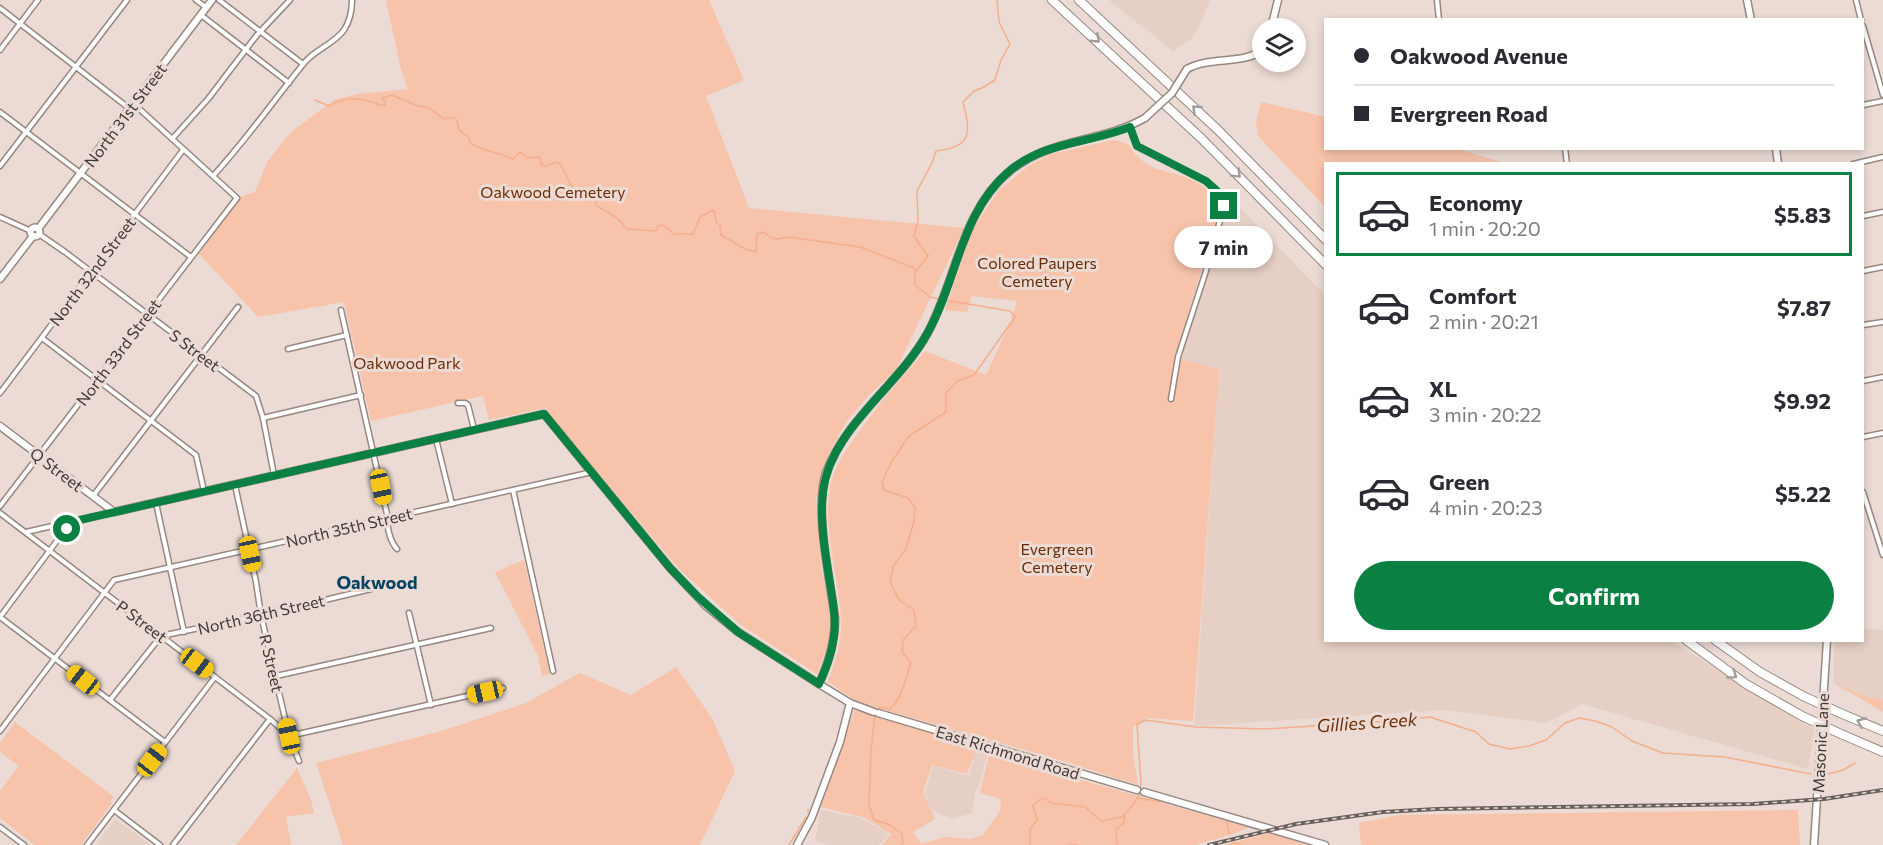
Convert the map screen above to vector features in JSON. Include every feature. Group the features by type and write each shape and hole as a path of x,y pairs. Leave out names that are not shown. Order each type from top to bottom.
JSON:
{"highway":[{"path":"1052,0 1186,124 1324,263"},
{"path":"1079,0 1218,130 1324,238"},
{"path":"1689,642 1746,684 1802,716 1883,752"},
{"path":"1718,642 1760,672 1803,696 1883,731"}],"street":[{"path":"0,50 38,0"},
{"path":"0,166 127,0"},
{"path":"196,0 207,8"},
{"name":"North 31st Street","path":"0,279 212,0"},
{"path":"219,0 303,64"},
{"path":"172,139 202,106 260,31 290,0"},
{"path":"0,8 75,68 132,107 213,176 238,148 303,64 344,30 351,16 352,0"},
{"path":"1274,18 1278,0"},
{"path":"1437,0 1438,18"},
{"path":"1747,0 1751,18"},
{"path":"1856,0 1860,18"},
{"path":"201,15 289,83"},
{"path":"1864,29 1883,95"},
{"path":"1864,50 1870,48"},
{"path":"819,684 832,652 835,627 822,508 826,475 837,450 852,428 925,338 943,302 968,227 978,207 996,184 1028,159 1055,146 1117,132 1145,118 1172,93 1187,69 1204,63 1252,56"},
{"path":"1864,105 1883,101"},
{"path":"0,112 191,257"},
{"path":"1130,127 1137,146 1206,181 1226,199 1178,357 1171,399"},
{"name":"North 32nd Street","path":"0,393 183,150"},
{"path":"1862,162 1883,157"},
{"name":"North 33rd Street","path":"0,506 237,198 213,176"},
{"path":"1864,216 1883,212"},
{"name":"S Street","path":"0,216 35,232 256,396 275,476"},
{"path":"1864,271 1883,267"},
{"path":"93,496 238,307"},
{"path":"341,310 387,519 393,544 397,549"},
{"path":"1864,326 1883,322"},
{"path":"288,349 347,334"},
{"path":"42,338 196,454 204,491"},
{"path":"1864,381 1883,377"},
{"path":"263,418 361,395"},
{"path":"26,533 474,430 468,405 458,403"},
{"name":"East Richmond Road","path":"474,430 544,414 670,568 706,606 738,632 850,703 876,713 1325,845"},
{"name":"Q Street","path":"0,426 114,512"},
{"path":"1864,437 1883,433"},
{"path":"436,439 452,504"},
{"name":"North 35th Street","path":"0,731 114,580 592,472"},
{"name":"R Street","path":"235,485 261,615 289,736"},
{"path":"513,490 553,671"},
{"path":"1864,495 1883,555"},
{"path":"156,503 184,632"},
{"name":"P Street","path":"0,513 270,718 289,736 299,761"},
{"path":"71,522 51,552 0,617 165,742"},
{"name":"North 36th Street","path":"161,636 371,589"},
{"path":"409,613 430,705"},
{"path":"276,676 491,628"},
{"path":"110,700 161,636"},
{"name":"Masonic Lane","path":"1814,845 1827,642"},
{"path":"87,845 215,677"},
{"path":"289,736 503,688"},
{"path":"796,845 812,817 840,742 850,703"},
{"path":"173,845 270,718"},
{"path":"0,722 5,725"},
{"path":"114,810 160,845"},
{"path":"0,827 24,845"}],"shaded area":[{"path":"1109,0 1210,0 1192,38 1173,51"},
{"path":"1230,198 1324,294 1324,642 1673,642 1815,730 1808,769 1582,704 1546,723 1444,710 1194,726 1219,369 1180,361"},
{"path":"1864,630 1883,630 1883,700 1843,689 1834,683 1834,642 1864,642"},
{"path":"975,751 988,754 978,788 976,788 972,813 952,819 932,810 925,793 933,766 969,776"},
{"path":"821,810 860,818 886,832 888,836 878,845 830,845 815,841"},
{"path":"115,819 151,845 96,845"}],"green space":[{"name":"Oakwood Cemetery","path":"386,0 709,0 744,80 706,96 749,208 964,228 896,370 869,395 846,422 829,454 816,497 821,567 835,627 817,674 741,625 679,569 545,408 489,420 483,396 371,421 344,302 258,317 199,254 237,198 255,192 267,162 290,133 334,100 357,94 408,89 401,70"},
{"path":"1261,102 1324,117 1324,150 1461,150 1501,162 1324,162 1324,206 1258,136 1256,121"},
{"name":"Evergreen Cemetery","path":"1114,140 1128,144 1135,154 1151,166 1199,183 1214,197 1212,201 1221,204 1175,358 1219,369 1193,721 1146,718 1133,727 1133,755 1138,785 1060,760 874,707 856,701 828,682 838,649 841,629 828,515 832,479 838,465 871,415 925,351 986,375 1011,321 1017,301 972,296 967,312 945,310 972,230 999,190 1029,166 1051,154"},
{"path":"524,560 550,674 542,676 538,656 495,572"},
{"path":"676,667 712,718 735,771 700,845 343,845 316,763 438,732 526,703 580,673 631,695"},
{"path":"1834,683 1867,697 1883,700 1883,712"},
{"path":"857,710 977,747 967,774 932,765 923,792 935,819 913,832 921,844 945,837 971,839 983,835 1000,811 1001,799 980,793 989,754 1248,827 1237,833 1195,845 882,845 891,834 865,818 821,807 854,711"},
{"path":"15,722 114,797 81,845 35,845 0,818 0,791 19,766 0,752 0,743"},
{"path":"297,768 314,813 286,817 291,845 236,845"},
{"path":"1798,810 1800,845 1361,845 1359,823 1400,815"},
{"path":"1274,832 1305,845 1223,845"}],"waterway":[{"path":"939,299 930,297 915,285 915,272 928,256 914,236 918,221 917,191 936,151 957,146 966,137 967,123 963,102 974,91 995,80 1001,60 1010,44 999,22 997,0"},
{"path":"315,100 329,106 339,101 355,99 385,105 386,102 382,98 392,95 429,108 444,119 456,118 459,130 469,138 471,144 513,159 519,153 527,158 539,157 542,165 545,166 558,162 575,191 589,194 597,206 617,218 626,229 656,231 658,226 663,225 674,234 693,234 700,217 713,210 716,222 720,225 721,235 745,249 756,252 757,234 765,232 771,238 777,239 789,237 860,247 915,270"},
{"path":"878,711 880,707 890,709 901,693 911,663 902,652 903,640 916,626 914,610 899,600 890,582 894,565 906,549 914,521 915,507 908,498 884,490 882,482 892,461 909,436 946,412 946,393 957,381 974,375 1015,317 1010,311 944,300"},
{"path":"875,715 869,805 874,820 890,825 902,834 901,845"},
{"name":"Gillies Creek","path":"1030,845 1030,829 1037,820 1033,806 1044,798 1051,803 1085,807 1101,821 1122,817 1139,795 1141,782 1137,725 1145,720 1196,727 1266,729 1430,717 1476,732 1489,744 1510,749 1546,740 1565,723 1579,718 1612,727 1632,741 1663,753 1725,757 1811,774"},
{"name":"Gillies Creek","path":"1828,774 1843,770 1855,763"},
{"path":"1138,798 1176,804"},
{"name":"Gillies Creek","path":"1117,845 1116,829 1123,824 1125,814"},
{"path":"789,845 806,817"},
{"path":"1221,818 1227,820 1229,833"},
{"path":"1232,842 1241,845"},
{"name":"Gillies Creek","path":"1069,845 1077,845"}],"railway":[{"path":"1209,845 1296,824 1383,812 1437,809 1753,804 1824,799 1883,790"}],"district":[{"name":"Oakwood","path":"377,582"}],"route":[{"path":"67,529 71,522 544,414 670,568 706,606 738,632 819,684 832,652 835,627 823,532 822,508 826,475 837,450 852,428 927,334 943,302 968,227 978,207 996,184 1019,165 1049,148 1130,127 1137,146 1206,181 1226,199 1224,206"}],"park label":[{"name":"Colored Paupers Cemetery","path":"1037,271"},
{"name":"Oakwood Park","path":"407,362"}]}
